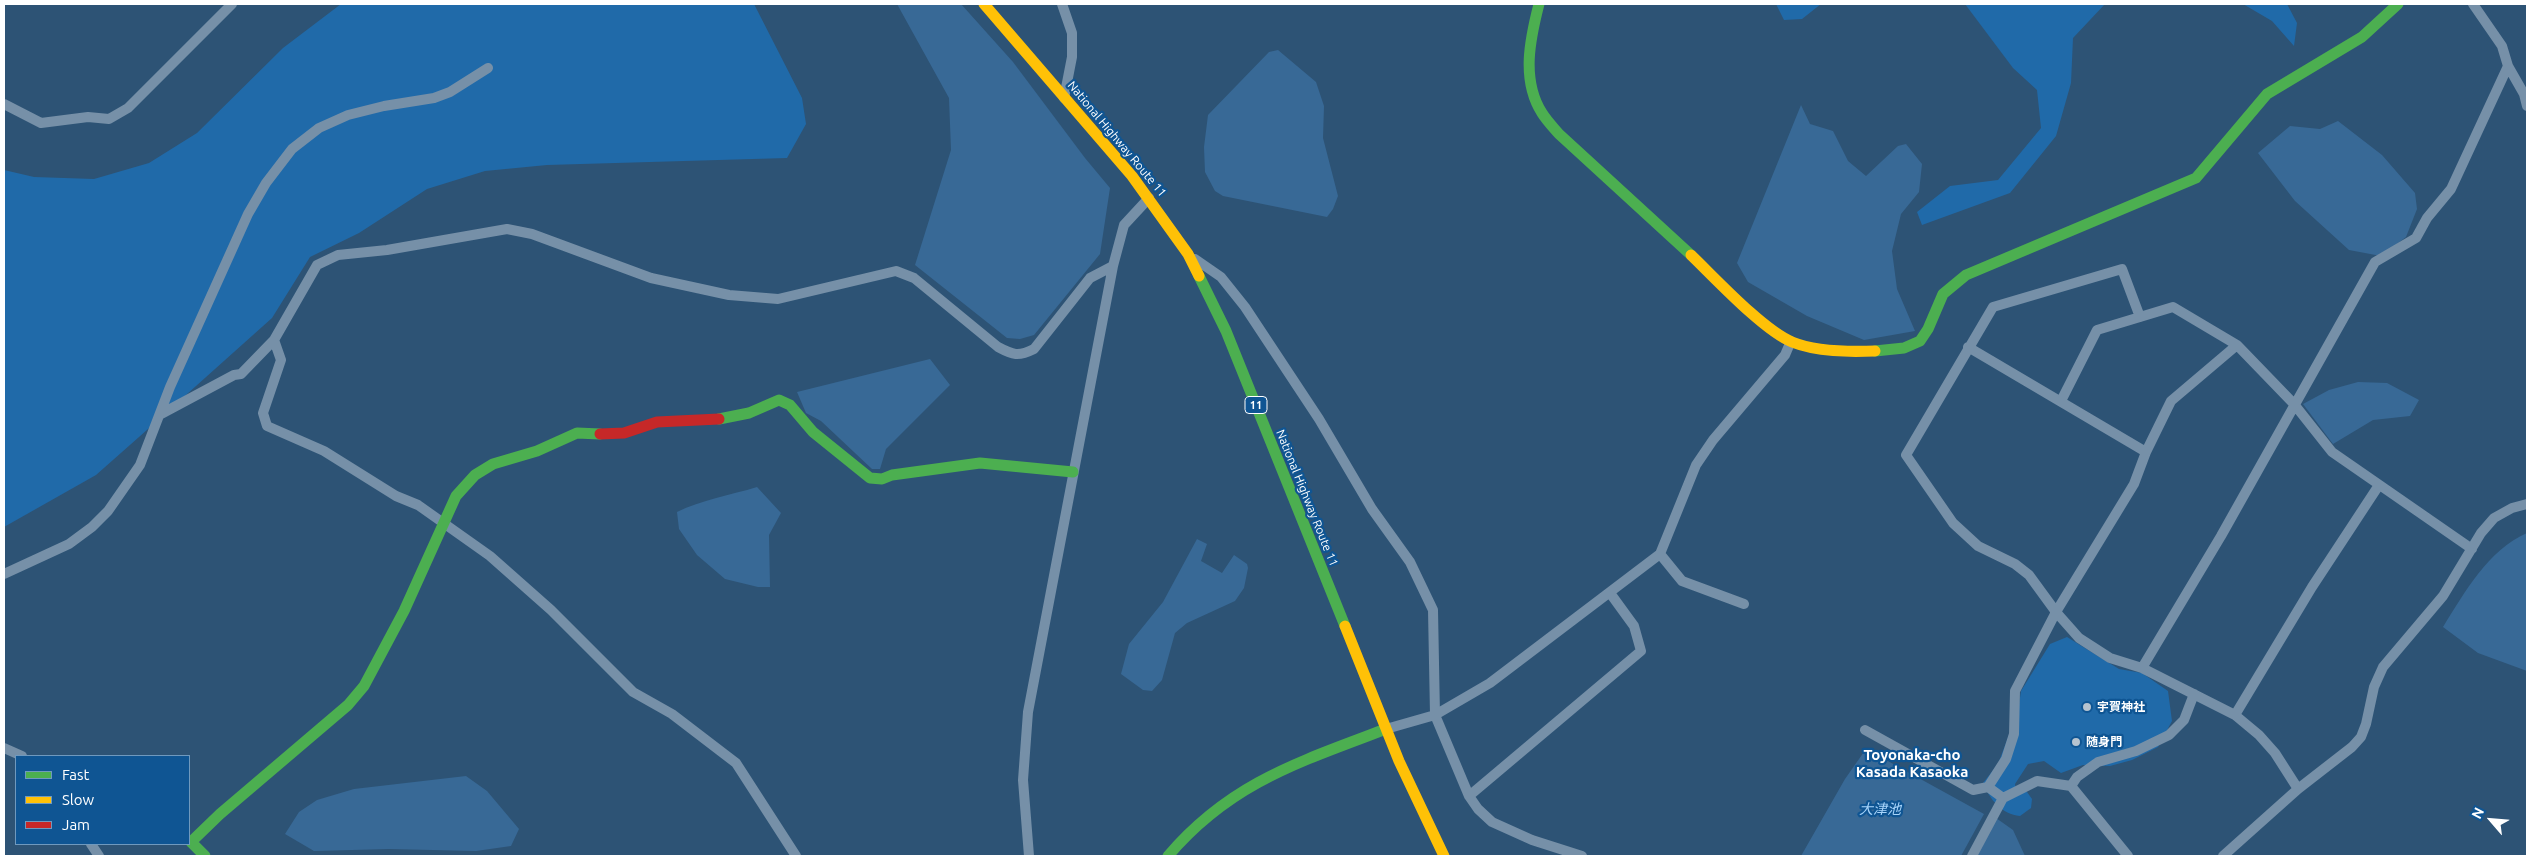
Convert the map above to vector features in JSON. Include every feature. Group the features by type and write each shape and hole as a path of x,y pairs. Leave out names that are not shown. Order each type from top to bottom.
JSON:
{"main road":[{"name":"National Highway Route 11","path":"984,4 1149,198 1188,254 1226,331 1386,729 1444,856"},
{"path":"1539,4 1528,48 1529,70 1540,110 1559,134 1741,301 1791,341 1803,346 1859,351 1900,349 1913,346 1923,338 1943,294 1949,286 1966,274 2196,178 2266,95 2284,82 2358,40 2386,18 2398,4"},
{"path":"205,856 191,842 220,814 348,706 364,686 404,611 443,520 456,496 475,475 493,464 537,451 577,433 618,433 657,422 725,419 749,413 779,400 790,405 813,432 870,478 882,480 892,475 980,463 1073,472"},
{"path":"1168,856 1205,816 1235,793 1269,775 1386,729"}],"street":[{"path":"4,104 41,123 88,117 109,119 117,116 128,108 232,4"},
{"path":"1062,4 1072,33 1072,57 1064,98"},
{"path":"2473,4 2502,46 2508,66 2524,94 2527,106"},
{"path":"2142,668 2221,536 2375,262 2416,238 2427,218 2451,189 2508,66"},
{"path":"4,574 69,544 92,527 108,511 140,465 198,324 248,214 266,183 292,148 318,128 348,115 384,106 434,98 450,92 488,68"},
{"path":"1028,856 1022,780 1028,712 1113,266 1124,225 1149,198"},
{"path":"160,414 199,392 240,374 274,340 316,265 338,255 387,250 508,229 532,234 651,278 729,296 778,299 896,271 914,278 998,347 1009,353 1022,355 1034,350 1090,278 1113,266"},
{"path":"1188,254 1221,278 1241,302 1319,420 1372,509 1410,562 1433,610 1435,715 1468,796 1492,822 1532,840 1582,856"},
{"path":"2140,317 2122,269 1993,307 1906,455 1953,523 1978,546 2015,564 2029,575 2056,612 2079,638 2110,658 2142,668 2235,715 2259,735 2274,753 2298,789"},
{"path":"2061,401 2097,330 2173,307 2237,345 2294,404 2332,452 2472,549"},
{"path":"274,340 281,360 262,414 267,426 324,452 396,496 418,505 443,520 524,585 633,692 672,714 736,762 796,856"},
{"path":"1386,729 1435,715 1490,683 1660,554 1696,465 1713,440 1785,355 1791,341"},
{"path":"1988,788 2006,759 2014,734 2015,691 2056,612 2134,484 2146,452 2171,400 2237,345"},
{"path":"1968,347 2146,452"},
{"path":"2235,715 2312,587 2380,485"},
{"path":"2223,856 2298,789 2361,737 2366,724 2374,687 2383,667 2443,596 2481,533 2494,518 2512,508 2527,504"},
{"path":"1660,554 1682,581 1744,604"},
{"path":"1468,796 1641,650 1634,626 1610,593"},
{"path":"2071,786 2098,762 2136,751 2169,734 2184,720 2194,694"},
{"path":"1865,730 1973,790 1988,788 2004,798"},
{"path":"4,748 20,755"},
{"path":"1972,856 1991,818 2004,798 2037,781 2071,786 2128,856"},
{"path":"92,845 99,856"}],"shaded area":[{"path":"341,4 754,4 802,98 806,124 787,158 547,165 485,171 427,189 359,233 310,257 272,318 96,475 4,527 4,170 34,177 94,179 149,163 197,133 283,48"},
{"path":"1776,4 1821,4 1802,19 1784,20"},
{"path":"1965,4 2105,4 2073,38 2071,83 2056,136 2010,193 1922,225 1917,212 1950,186 1998,180 2041,128 2037,90 2013,68"},
{"path":"2243,4 2287,4 2297,23 2294,46 2272,21"},
{"path":"2067,637 2119,669 2142,673 2168,691 2172,721 2158,747 2132,760 2110,766 2083,765 2061,773 2044,761 2028,764 2015,784 2016,789 2027,792 2032,799 2031,808 2020,816 2014,815 1997,805 1983,783 1998,764 2018,711 2021,691 2050,644"}],"water":[{"path":"897,4 961,4 1013,62 1085,158 1110,188 1100,254 1034,335 1020,339 1007,338 915,265 951,150 949,98"},
{"path":"1278,50 1316,82 1324,106 1323,138 1338,196 1333,209 1327,217 1223,196 1215,191 1205,172 1204,147 1208,115 1269,52"},
{"path":"1801,105 1810,124 1833,131 1848,161 1866,176 1898,146 1906,144 1922,164 1919,192 1901,214 1892,251 1897,289 1915,331 1864,340 1807,316 1748,282 1737,263"},
{"path":"2338,121 2382,155 2415,193 2417,209 2406,237 2381,256 2349,250 2295,201 2258,153 2290,126 2320,129"},
{"path":"930,359 950,385 886,449 880,469 872,469 821,421 806,413 797,392"},
{"path":"2358,382 2387,383 2419,400 2410,416 2373,420 2333,444 2303,404 2329,390"},
{"path":"757,487 781,513 769,535 770,587 758,587 725,579 697,555 679,529 677,512 706,501"},
{"path":"2527,533 2527,671 2478,653 2443,627 2469,586 2489,561 2513,540"},
{"path":"1197,539 1207,544 1201,561 1222,573 1234,555 1247,564 1244,588 1235,601 1187,623 1175,633 1162,680 1152,691 1143,690 1121,674 1129,644 1163,602"},
{"name":"大津池","path":"1866,749 1984,814 1961,856 1801,856 1845,779"},
{"path":"466,776 487,791 519,829 511,846 476,851 389,849 314,851 285,834 299,812 317,800 354,789"},
{"path":"1996,818 2013,830 2025,856 1977,856"}],"traffic: fast":[{"path":"1539,4 1530,45 1529,73 1535,100 1542,113 1559,134 1691,255"},
{"path":"1875,351 1904,348 1920,341 1928,329 1943,294 1966,275 2196,178 2267,94 2362,37 2398,4"},
{"path":"1199,276 1226,331 1345,626"},
{"path":"719,419 749,413 779,400 790,405 813,432 870,478 882,479 892,475 980,463 1073,472"},
{"path":"205,856 191,842 220,814 348,705 364,686 404,611 456,496 475,475 493,464 537,451 577,433 600,434"},
{"path":"1168,856 1192,831 1241,792 1295,764 1386,729"}],"traffic: slow":[{"path":"984,4 1132,176 1188,254 1199,276"},
{"path":"1691,255 1767,327 1780,336 1792,342 1822,350 1875,351"},
{"path":"1345,626 1399,761 1444,856"}],"traffic: jam":[{"path":"600,434 624,433 657,422 719,419"}],"place":[{"name":"宇賀神社","path":"2087,707"},
{"name":"随身門","path":"2076,742"}],"district":[{"name":"Toyonaka-cho Kasada Kasaoka","path":"1912,764"}]}
